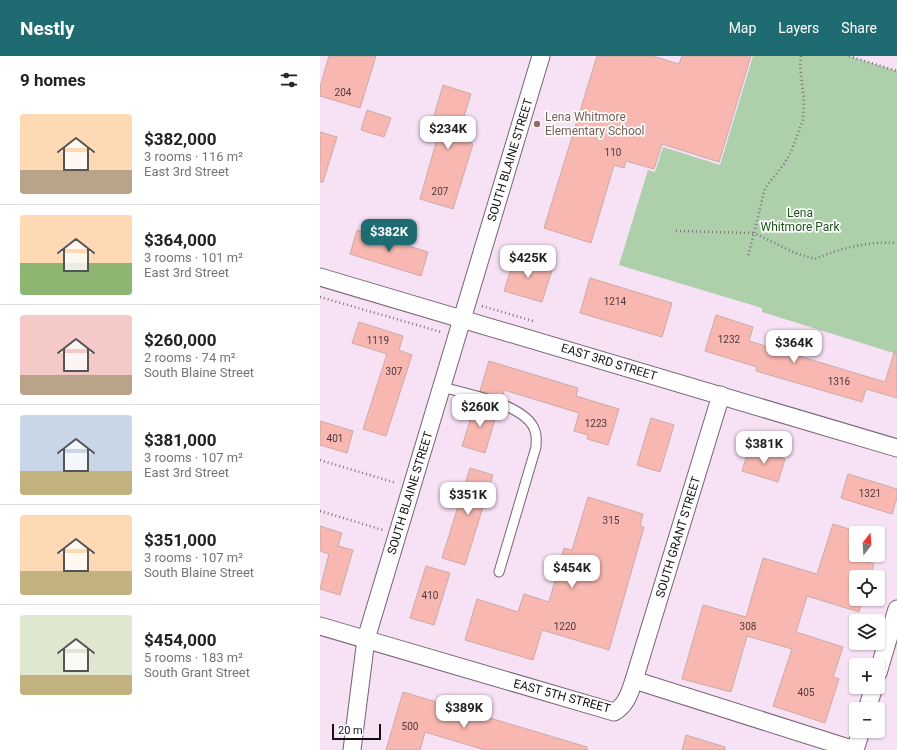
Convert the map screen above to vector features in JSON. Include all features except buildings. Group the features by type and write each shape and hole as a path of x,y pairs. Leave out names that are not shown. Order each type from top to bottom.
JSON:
{"street":[{"name":"SOUTH BLAINE STREET","path":"352,750 366,639 542,56"},
{"name":"EAST 3RD STREET","path":"320,277 897,448"},
{"name":"SOUTH GRANT STREET","path":"634,680 721,395"},
{"path":"882,658 897,609"},
{"name":"EAST 5TH STREET","path":"320,626 614,712 620,709 629,695 634,680"},
{"path":"634,680 855,750 858,738"}],"lane":[{"path":"442,387 506,406 523,415 535,431 536,447 499,572"}],"path":[{"path":"748,256 765,188 784,164 791,152 803,120 804,101 800,66 801,56"},
{"path":"849,56 897,71"},
{"path":"676,231 754,233 795,253 815,260 836,250 854,246 897,243"},
{"path":"320,297 444,333"},
{"path":"320,460 399,483"},
{"path":"320,511 385,530"}],"green space":[{"name":"Lena Whitmore Park","path":"753,56 849,56 897,71 897,354 762,312 762,308 619,265 648,170 655,172 663,147 720,165"}],"place":[{"name":"Lena Whitmore Elementary School","path":"537,124"}]}
